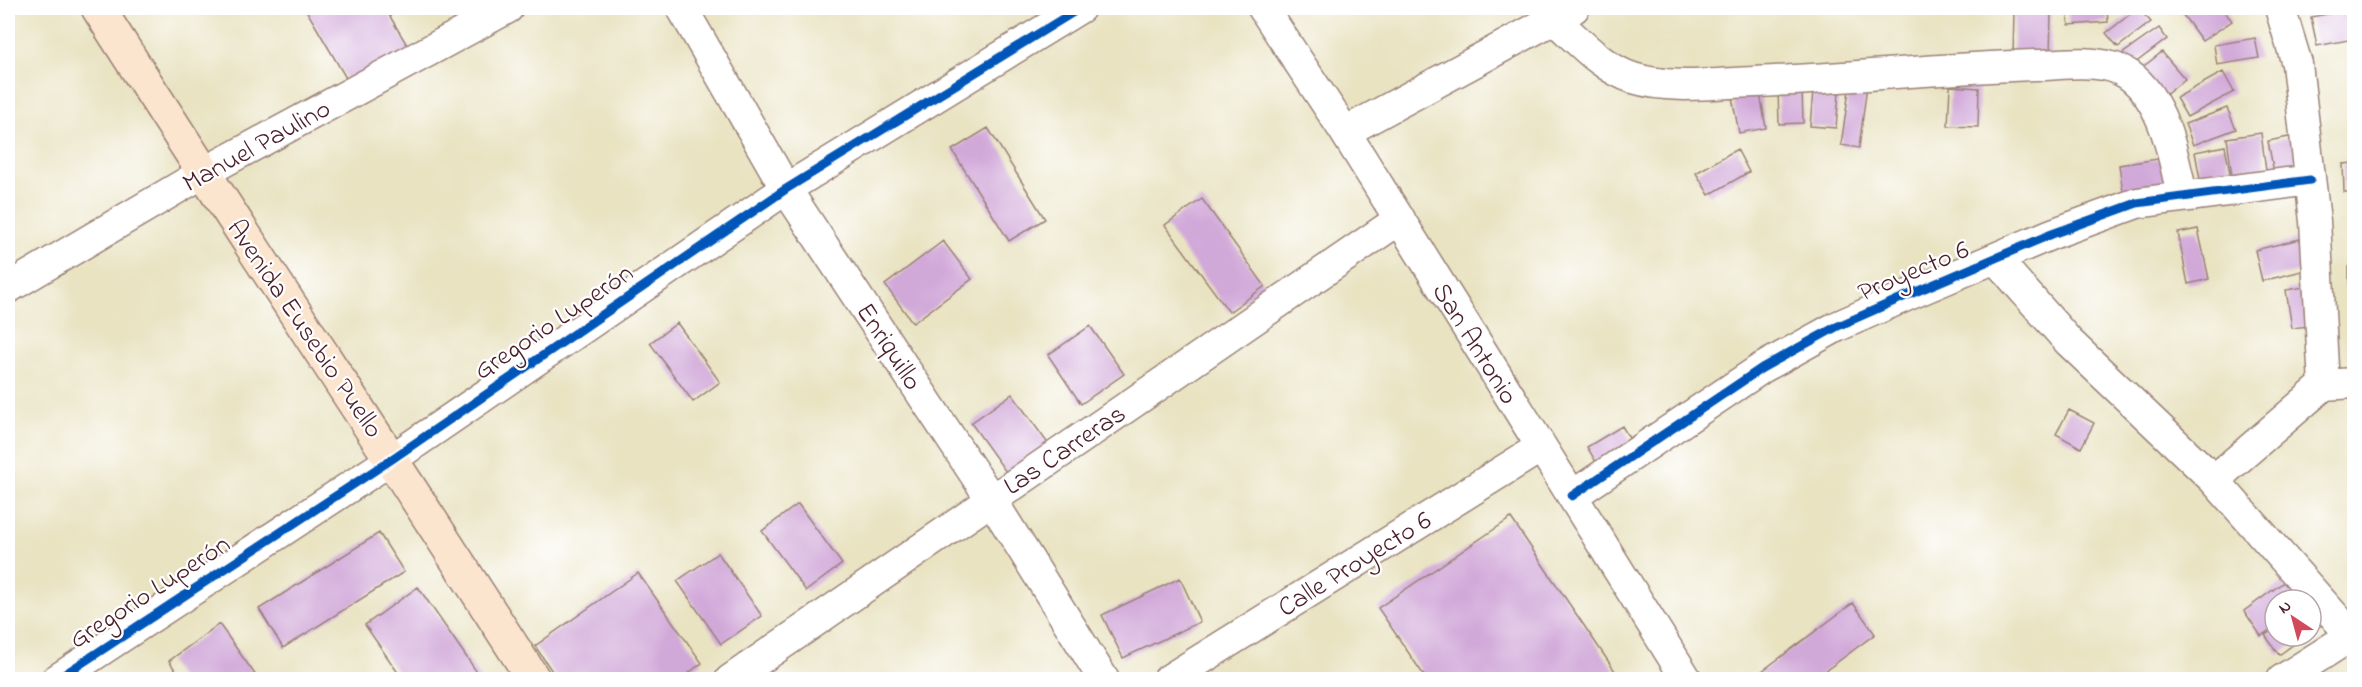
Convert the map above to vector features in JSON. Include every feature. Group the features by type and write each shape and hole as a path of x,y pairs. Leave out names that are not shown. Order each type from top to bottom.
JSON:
{"main road":[{"name":"Avenida Eusebio Puello","path":"98,8 534,680"}],"street":[{"name":"Manuel Paulino","path":"8,288 203,173 508,8"},
{"name":"Enriquillo","path":"682,8 786,189 991,499 1104,680"},
{"name":"Gregorio Luperón","path":"56,680 392,459 786,189 1080,8"},
{"name":"San Antonio","path":"1263,8 1400,219 1687,680"},
{"path":"2280,8 2297,64 2315,221 2324,385"},
{"path":"1345,132 1564,13 1605,64 1632,77 1657,84 1793,80 2002,66 2090,64 2112,66 2129,75 2144,90 2160,118 2172,145 2182,196"},
{"name":"Proyecto 6","path":"1572,496 1762,368 1836,327 2052,234 2137,203 2310,180"},
{"name":"Las Carreras","path":"730,680 1400,219"},
{"path":"1995,259 2070,342 2214,480 2353,635 2282,680"},
{"path":"2214,480 2324,385 2355,383"},
{"name":"Calle Proyecto 6","path":"1168,680 1541,447"}],"building":[{"path":"305,8 385,8 410,50 350,85"},
{"path":"2067,8 2107,8 2108,22 2069,25"},
{"path":"2138,8 2151,22 2118,47 2106,33"},
{"path":"2178,8 2222,8 2232,21 2202,41"},
{"path":"2354,9 2354,39 2317,46 2311,17"},
{"path":"2014,10 2051,11 2050,59 2013,58"},
{"path":"2159,28 2167,39 2131,66 2122,54"},
{"path":"2255,38 2259,58 2217,65 2214,45"},
{"path":"2162,52 2185,79 2163,97 2140,69"},
{"path":"2223,72 2234,92 2187,117 2176,98"},
{"path":"1850,83 1867,85 1859,148 1841,145"},
{"path":"1950,86 1979,88 1978,127 1948,126"},
{"path":"1759,87 1766,128 1739,133 1731,92"},
{"path":"1802,87 1803,123 1779,124 1778,88"},
{"path":"1813,91 1839,93 1836,128 1810,126"},
{"path":"2227,108 2236,129 2193,145 2185,124"},
{"path":"988,128 1045,219 1009,241 952,150"},
{"path":"2261,133 2267,178 2233,183 2227,138"},
{"path":"2294,136 2300,168 2274,173 2268,141"},
{"path":"2225,146 2231,179 2201,185 2195,152"},
{"path":"1737,149 1749,172 1709,195 1696,173"},
{"path":"2164,158 2170,191 2124,198 2119,165"},
{"path":"2354,163 2354,192 2344,192 2343,164"},
{"path":"1202,199 1265,286 1229,312 1165,225"},
{"path":"2198,229 2209,279 2188,284 2178,233"},
{"path":"2300,239 2306,270 2262,281 2255,250"},
{"path":"943,241 972,279 913,323 885,285"},
{"path":"2349,267 2354,267 2354,284 2349,285"},
{"path":"2310,286 2316,325 2292,328 2286,290"},
{"path":"677,323 720,382 693,402 650,343"},
{"path":"1090,326 1124,374 1081,404 1048,355"},
{"path":"1012,394 1052,449 1011,479 971,423"},
{"path":"2069,410 2094,423 2081,448 2056,434"},
{"path":"1622,426 1636,450 1601,470 1587,447"},
{"path":"798,504 842,564 806,591 762,531"},
{"path":"1511,518 1621,680 1427,680 1378,608"},
{"path":"379,533 404,572 283,648 259,609"},
{"path":"718,553 762,616 721,644 677,581"},
{"path":"638,573 702,663 679,680 558,680 535,646"},
{"path":"1180,578 1200,622 1123,658 1102,615"},
{"path":"2288,579 2294,588 2276,588"},
{"path":"418,587 481,678 478,680 403,680 365,625"},
{"path":"2263,597 2263,635 2261,636 2244,611"},
{"path":"1853,603 1875,634 1813,680 1750,680"},
{"path":"219,624 259,680 182,680 169,661"},
{"path":"2274,648 2289,648 2279,655"}],"cycle path":[{"path":"56,680 392,459 786,189 1080,8"},
{"path":"1572,496 1762,368 1836,327 1906,296 2052,234 2137,203 2310,180"}]}
